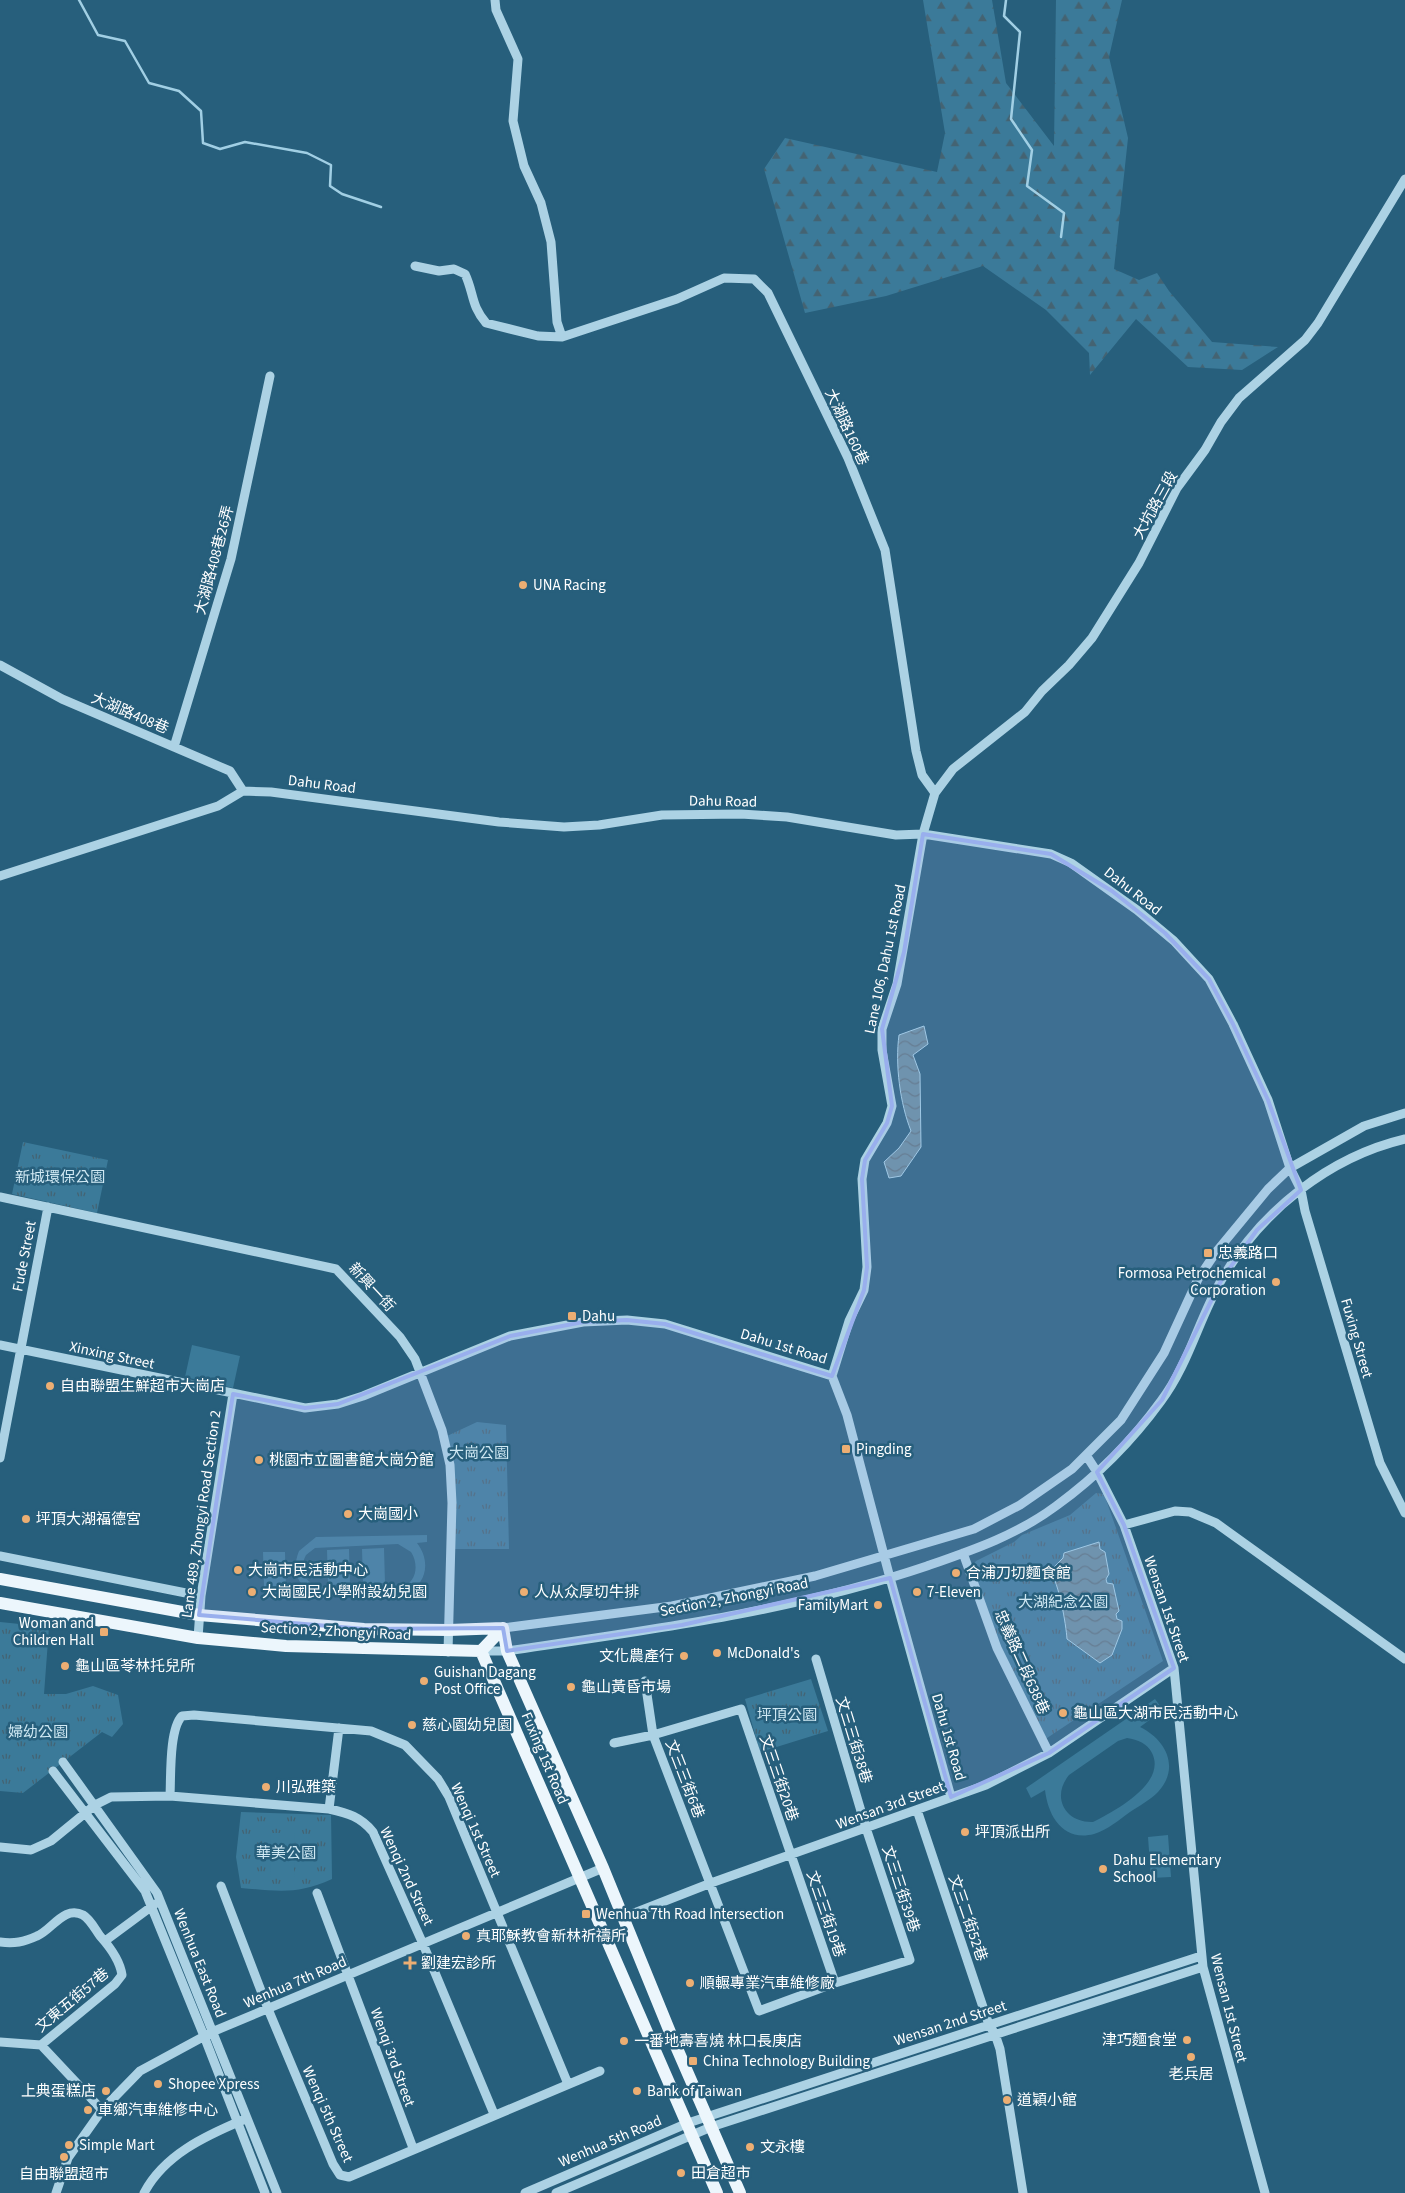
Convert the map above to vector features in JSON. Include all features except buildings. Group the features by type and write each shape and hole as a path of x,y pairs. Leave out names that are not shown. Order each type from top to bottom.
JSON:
{"main road":[{"name":"Section 2, Zhongyi Road","path":"0,1579 199,1615 364,1629 448,1630 503,1628"},
{"name":"Section 2, Zhongyi Road","path":"0,1603 198,1638 286,1646 448,1652 481,1651"},
{"name":"Fuxing 1st Road","path":"503,1628 507,1651 603,1868 740,2193"},
{"path":"481,1651 503,1628"},
{"name":"Fuxing 1st Road","path":"481,1651 657,2058 718,2193"}],"street":[{"path":"415,266 439,270 454,269 465,274 471,286 472,302 486,323 538,336 562,338 556,322 551,242 541,203 524,166 513,121 518,59 496,10 495,0"},
{"name":"大坑路三段","path":"923,834 935,793 954,769 1025,712 1092,638 1139,563 1177,488 1205,450 1221,422 1239,398 1305,340 1318,323 1404,184"},
{"name":"大湖路160巷","path":"562,338 677,299 724,278 754,279 768,293 848,458 885,550 916,751 922,775 935,793"},
{"name":"大湖路408巷26弄","path":"174,748 231,559 270,376"},
{"name":"大湖路408巷","path":"0,665 38,688 230,771 242,791"},
{"path":"0,876 218,806 242,791"},
{"name":"Dahu Road","path":"242,791 301,795 499,822 564,827 599,825 662,815 706,814 787,817 896,835 923,834 1052,854 1071,863 1112,891 1174,941 1209,979 1233,1024 1268,1100 1290,1168"},
{"name":"Lane 106, Dahu 1st Road","path":"832,1376 849,1321 864,1290 866,1267 862,1179 865,1160 887,1123 892,1106 882,1050 882,1029 897,984 904,952 923,834"},
{"name":"Section 2, Zhongyi Road","path":"503,1628 672,1606 815,1576 974,1529 1020,1505 1072,1469 1121,1420 1164,1353 1198,1279 1216,1252 1247,1213 1290,1168 1364,1126 1405,1112"},
{"name":"Section 2, Zhongyi Road","path":"481,1651 507,1651 682,1625 759,1610 890,1578 994,1542 1055,1507 1108,1463 1162,1400 1190,1350 1222,1279 1258,1230 1301,1190 1349,1160 1382,1144 1405,1138"},
{"name":"Fuxing Street","path":"1290,1168 1301,1190 1305,1211 1380,1464 1405,1513"},
{"name":"新興一街","path":"0,1196 336,1269 400,1338 416,1359 442,1430 450,1465 452,1503 448,1652"},
{"name":"Fude Street","path":"0,1458 48,1207"},
{"name":"Dahu 1st Road","path":"420,1372 510,1336 583,1322 627,1320 665,1324 832,1376 847,1415 951,1797"},
{"name":"Xinxing Street","path":"0,1345 306,1408 338,1404 420,1372"},
{"name":"Lane 489, Zhongyi Road Section 2","path":"198,1638 201,1596 233,1394"},
{"name":"Wensan 1st Street","path":"1086,1455 1097,1472 1124,1526 1174,1668 1201,1956 1265,2193"},
{"path":"1124,1526 1174,1511 1190,1512 1216,1523 1405,1659"},
{"name":"忠義路二段638巷","path":"963,1553 997,1648 1049,1753"},
{"path":"0,1556 201,1596"},
{"name":"文三三街38巷","path":"816,1659 866,1828"},
{"name":"Wensan 3rd Street","path":"624,1917 711,1883 986,1785 1049,1753 1174,1668"},
{"name":"文三三街6巷","path":"644,1681 653,1735 759,2012 836,1983"},
{"name":"文三三街20巷","path":"653,1735 741,1709 791,1855"},
{"name":"Wenqi 1st Street","path":"170,1796 174,1734 176,1722 182,1716 194,1715 372,1732 405,1745 438,1779 449,1797 568,2084"},
{"path":"329,1809 339,1728"},
{"path":"614,1743 653,1735"},
{"name":"Wenhua East Road","path":"63,1762 135,1859 160,1900 265,2193"},
{"name":"Wenhua East Road","path":"53,1771 145,1891 208,2034 248,2118 277,2193"},
{"name":"Wenqi 2nd Street","path":"0,1847 31,1850 51,1840 95,1805 111,1797 170,1796 329,1809 345,1812 363,1820 373,1832 423,1944 494,2114"},
{"name":"文三二街52巷","path":"917,1810 989,2025 995,2034 1000,2049 1023,2193"},
{"name":"文三三街39巷","path":"836,1983 910,1960 866,1828"},
{"name":"文三三街19巷","path":"791,1855 836,1983"},
{"name":"Wenhua 7th Road","path":"56,2193 68,2158 102,2110 140,2071 192,2040 603,1868"},
{"name":"Wenqi 5th Street","path":"221,1886 268,2009 333,2164 340,2175 349,2177 412,2148 600,2071"},
{"name":"Wenqi 3rd Street","path":"318,1893 412,2148"},
{"path":"0,1942 17,1944 39,1936 66,1914 76,1912 85,1916 105,1941 160,1900"},
{"name":"文東五街57巷","path":"0,2042 41,2045 116,1984 122,1976 121,1966 105,1941"},
{"name":"Wensan 2nd Street","path":"709,2122 989,2025 1201,1956"},
{"name":"Wensan 2nd Street","path":"709,2122 995,2034 1203,1967"},
{"path":"41,2045 102,2110"},
{"path":"144,2193 150,2181 163,2166 190,2146 220,2128 248,2118"},
{"name":"Wenhua 5th Road","path":"525,2193 709,2122"},
{"name":"Wenhua 5th Road","path":"556,2193 690,2129"}],"highlighted area":[{"path":"923,834 1051,854 1112,891 1165,933 1209,979 1233,1024 1268,1100 1301,1190 1257,1230 1222,1279 1162,1400 1097,1472 1124,1525 1174,1668 1049,1753 951,1797 890,1578 682,1625 507,1651 503,1628 364,1629 199,1615 233,1394 305,1408 338,1404 510,1336 583,1322 627,1320 665,1324 832,1376 864,1290 867,1267 862,1179 865,1160 887,1123 892,1106 882,1029 904,952"}],"green space":[{"path":"923,0 992,0 1006,83 1054,146 1056,0 1122,0 1109,57 1128,138 1114,269 1139,280 1157,273 1169,291 1212,342 1278,347 1242,370 1188,367 1136,319 1090,375 1089,353 1046,310 983,266 886,296 805,313 764,169 785,138 937,172 945,133"},
{"name":"新城環保公園","path":"23,1142 108,1160 97,1213 12,1194"},
{"path":"192,1345 240,1356 233,1388 185,1377"},
{"name":"大崗公園","path":"477,1422 506,1425 509,1549 455,1549 447,1436"},
{"name":"大湖紀念公園","path":"1096,1493 1104,1494 1163,1661 1044,1740 986,1615 972,1567 976,1561 1014,1542 1022,1535 1070,1515"},
{"path":"427,1535 427,1542 417,1543 424,1557 425,1572 419,1584 406,1594 321,1596 307,1589 298,1579 296,1573 296,1559 299,1551 316,1537","holes":["398,1544 411,1552 416,1567 415,1573 410,1582 401,1587 359,1589 317,1586 308,1581 303,1569 306,1555 315,1548"]},
{"path":"384,1548 385,1583 363,1584 362,1549"},
{"path":"349,1549 350,1584 328,1585 327,1550"},
{"path":"263,1552 285,1552 286,1587 264,1587"},
{"name":"婦幼公園","path":"0,1622 49,1627 44,1694 66,1694 93,1686 118,1695 123,1724 112,1737 102,1732 23,1793 0,1791"},
{"name":"坪頂公園","path":"811,1679 828,1731 760,1752 745,1699"},
{"path":"1155,1699 1163,1710 1140,1727 1149,1732 1163,1746 1169,1764 1165,1783 1152,1798 1108,1827 1094,1834 1074,1834 1059,1825 1050,1809 1045,1790 1031,1798 1026,1788","holes":["1127,1738 1145,1744 1152,1753 1155,1764 1152,1775 1146,1785 1114,1811 1093,1822 1083,1821 1068,1813 1061,1800 1061,1792 1069,1775 1118,1741"]},
{"name":"華美公園","path":"241,1812 331,1815 332,1879 308,1888 287,1891 241,1888 236,1857"},
{"path":"271,1833 295,1833 294,1877 270,1877"},
{"path":"1168,1835 1171,1877 1151,1878 1148,1837"}],"water":[{"path":"924,1026 928,1044 913,1055 920,1074 921,1147 901,1176 889,1178 884,1162 899,1148 911,1131 899,1084 899,1035"},
{"path":"1099,1542 1100,1549 1105,1552 1109,1574 1106,1579 1107,1583 1113,1584 1119,1611 1116,1614 1117,1619 1122,1621 1122,1629 1112,1655 1100,1663 1067,1639 1059,1594 1050,1571 1063,1558 1064,1553"}],"waterway":[{"path":"79,0 98,35 125,41 149,83 179,91 201,111 203,143 220,149 245,142 307,153 331,165 330,186 342,194 381,207"},
{"path":"1006,0 1004,16 1020,32 1011,119 1032,150 1027,186 1064,213 1061,237"}],"place":[{"name":"UNA Racing","path":"523,585"},
{"name":"忠義路口","path":"1208,1253"},
{"name":"Formosa Petrochemical Corporation","path":"1276,1282"},
{"name":"Dahu","path":"572,1316"},
{"name":"自由聯盟生鮮超市大崗店","path":"50,1386"},
{"name":"Pingding","path":"846,1449"},
{"name":"桃園市立圖書館大崗分館","path":"259,1460"},
{"name":"大崗國小","path":"348,1514"},
{"name":"坪頂大湖福德宮","path":"26,1519"},
{"name":"大崗市民活動中心","path":"238,1570"},
{"name":"合浦刀切麵食館","path":"956,1573"},
{"name":"大崗國民小學附設幼兒園","path":"252,1592"},
{"name":"人从众厚切牛排","path":"524,1592"},
{"name":"7-Eleven","path":"917,1592"},
{"name":"FamilyMart","path":"878,1605"},
{"name":"Woman and Children Hall","path":"104,1632"},
{"name":"McDonald's","path":"717,1653"},
{"name":"文化農產行","path":"684,1656"},
{"name":"龜山區苓林托兒所","path":"65,1666"},
{"name":"Guishan Dagang Post Office","path":"424,1681"},
{"name":"龜山黃昏市場","path":"571,1687"},
{"name":"龜山區大湖市民活動中心","path":"1063,1713"},
{"name":"慈心園幼兒園","path":"412,1725"},
{"name":"川弘雅築","path":"266,1787"},
{"name":"坪頂派出所","path":"965,1832"},
{"name":"Dahu Elementary School","path":"1103,1869"},
{"name":"Wenhua 7th Road Intersection","path":"586,1914"},
{"name":"真耶穌教會新林祈禱所","path":"466,1936"},
{"name":"劉建宏診所","path":"410,1963"},
{"name":"順輾專業汽車維修廠","path":"690,1983"},
{"name":"津巧麵食堂","path":"1187,2040"},
{"name":"一番地壽喜燒 林口長庚店","path":"624,2041"},
{"name":"老兵居","path":"1191,2057"},
{"name":"China Technology Building","path":"693,2061"},
{"name":"Shopee Xpress","path":"158,2084"},
{"name":"上典蛋糕店","path":"106,2091"},
{"name":"Bank of Taiwan","path":"637,2091"},
{"name":"道穎小館","path":"1007,2100"},
{"name":"車鄉汽車維修中心","path":"88,2110"},
{"name":"Simple Mart","path":"69,2145"},
{"name":"文永樓","path":"750,2147"},
{"name":"自由聯盟超市","path":"64,2157"},
{"name":"田倉超市","path":"681,2173"}]}
